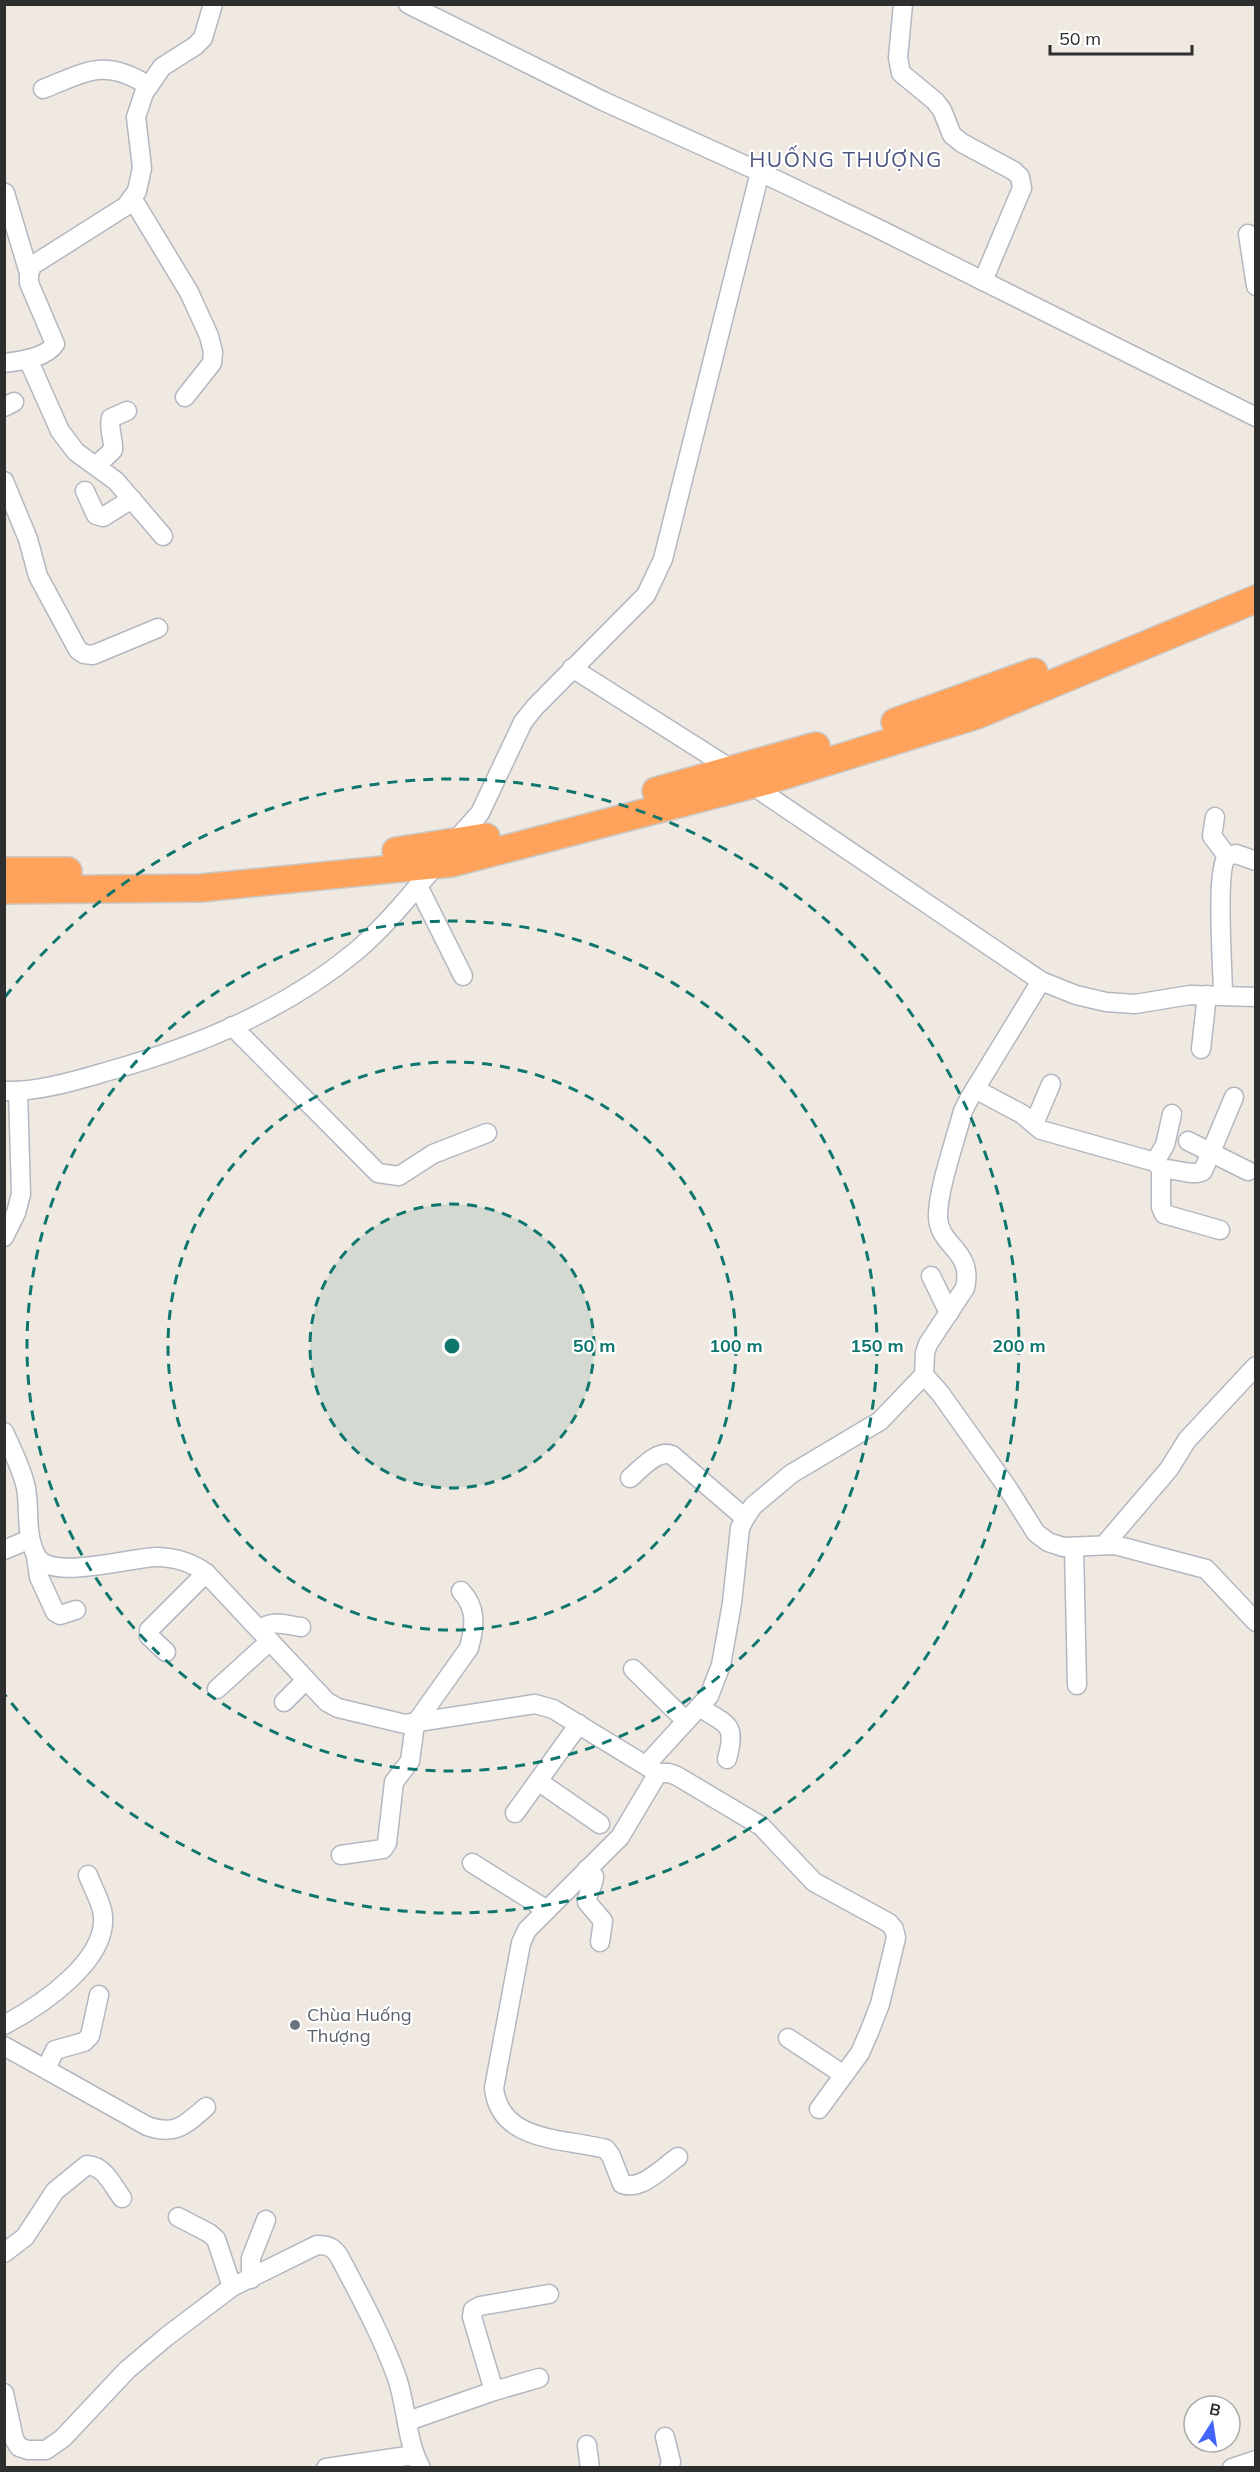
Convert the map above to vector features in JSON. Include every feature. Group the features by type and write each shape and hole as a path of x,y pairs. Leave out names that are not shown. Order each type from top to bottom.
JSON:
{"highway":[{"path":"1220,606 1256,584"},
{"path":"4,871 201,871 239,876 452,863 743,777 1220,606 1256,599"},
{"path":"4,890 201,888 239,876 452,844 743,777"}],"street":[{"path":"29,273 33,265 126,206 137,191 142,168 136,117 144,93 162,67 195,46 203,38 213,4"},
{"path":"408,4 442,12 603,101 760,172 1256,417"},
{"path":"903,4 898,58 901,73 942,110 952,135 962,143 1014,171 1020,177 1022,188 984,281"},
{"path":"43,89 88,71 103,70 124,72 149,86"},
{"path":"452,844 480,813 523,722 534,707 646,595 663,559 760,172"},
{"path":"4,363 28,359 52,349 55,344 30,283 5,194"},
{"path":"132,198 189,292 209,336 213,352 212,363 185,397"},
{"path":"1248,234 1256,286"},
{"path":"28,359 60,431 76,452 116,481 164,536"},
{"path":"96,466 113,450 114,442 109,425 111,418 127,411"},
{"path":"4,481 28,539 42,584 78,650 84,654 93,655 158,628"},
{"path":"85,491 96,515 103,518 132,499"},
{"path":"572,668 743,777 1041,981 1076,995 1106,1002 1135,1004 1190,995 1256,997"},
{"path":"1215,818 1212,836 1227,856"},
{"path":"1201,1049 1215,995 1223,861 1227,856 1236,854 1256,861"},
{"path":"4,1237 16,1213 21,1194 11,1091 68,1082 139,1062 210,1037 273,1008 315,984 357,950 405,903 436,865"},
{"path":"418,886 463,976"},
{"path":"678,2157 639,2184 630,2187 622,2184 612,2156 606,2150 535,2136 515,2126 504,2116 495,2101 495,2078 520,1942 527,1930 627,1828 652,1769 712,1689 721,1665 732,1602 740,1528 753,1506 791,1474 880,1421 924,1375 925,1353 928,1344 965,1288 967,1268 965,1262 942,1232 938,1218 939,1202 963,1111 1041,981"},
{"path":"232,1026 378,1173 399,1176 433,1154 487,1133"},
{"path":"1034,1124 1051,1084"},
{"path":"975,1089 1022,1114 1050,1133 1158,1165 1198,1173 1203,1170 1234,1097"},
{"path":"1173,1114 1158,1165 1161,1207 1164,1214 1220,1230"},
{"path":"1188,1141 1248,1171"},
{"path":"931,1276 949,1313"},
{"path":"1105,1544 1168,1469 1187,1440 1256,1366"},
{"path":"924,1375 940,1393 1007,1487 1036,1533 1048,1542 1074,1548 1105,1544 1206,1569 1256,1622"},
{"path":"4,1432 26,1487 30,1539 39,1577 55,1612 60,1615 76,1610"},
{"path":"630,1478 659,1454 665,1452 672,1455 745,1518"},
{"path":"4,1550 30,1539"},
{"path":"1074,1548 1077,1685"},
{"path":"36,1557 43,1563 72,1568 156,1557 178,1559 194,1564 206,1573 327,1702 339,1708 405,1724 535,1704 553,1709 652,1769 677,1776 761,1826 814,1882 889,1923 894,1929 896,1938 880,2004 860,2053 819,2109"},
{"path":"166,1652 149,1636 149,1630 206,1573"},
{"path":"341,1855 383,1849 387,1843 394,1782 410,1761 415,1724 469,1648 472,1637 473,1609 471,1601 461,1591"},
{"path":"217,1689 265,1636 266,1624 300,1627"},
{"path":"633,1669 686,1721"},
{"path":"284,1702 306,1680"},
{"path":"699,1707 727,1725 731,1731 733,1737 727,1759"},
{"path":"515,1813 579,1724"},
{"path":"538,1781 600,1824"},
{"path":"472,1863 547,1910"},
{"path":"587,1869 594,1876 587,1895 587,1902 603,1921 604,1927 600,1942"},
{"path":"4,2025 55,1993 72,1976 96,1945 102,1925 102,1911 88,1875"},
{"path":"46,2069 56,2050 84,2042 90,2036 99,1995"},
{"path":"788,2038 844,2075"},
{"path":"4,2046 147,2126 161,2131 172,2130 186,2124 206,2107"},
{"path":"4,2253 25,2237 54,2191 87,2165 102,2170 122,2198"},
{"path":"177,2217 216,2239 232,2287"},
{"path":"251,2279 251,2258 266,2220"},
{"path":"4,2393 14,2439 19,2447 28,2450 46,2450 63,2438 145,2354 232,2287 317,2245 325,2245 334,2249 379,2334 398,2380 418,2461 326,2468"},
{"path":"494,2391 472,2317 473,2310 480,2306 549,2294"},
{"path":"408,2421 539,2378"},
{"path":"665,2437 671,2462 669,2468"},
{"path":"587,2445 590,2468"},
{"path":"1232,2468 1256,2460"}],"place":[{"name":"Chùa Huống Thượng","path":"295,2025"}],"district":[{"name":"HUỐNG THƯỢNG","path":"846,160"}]}
